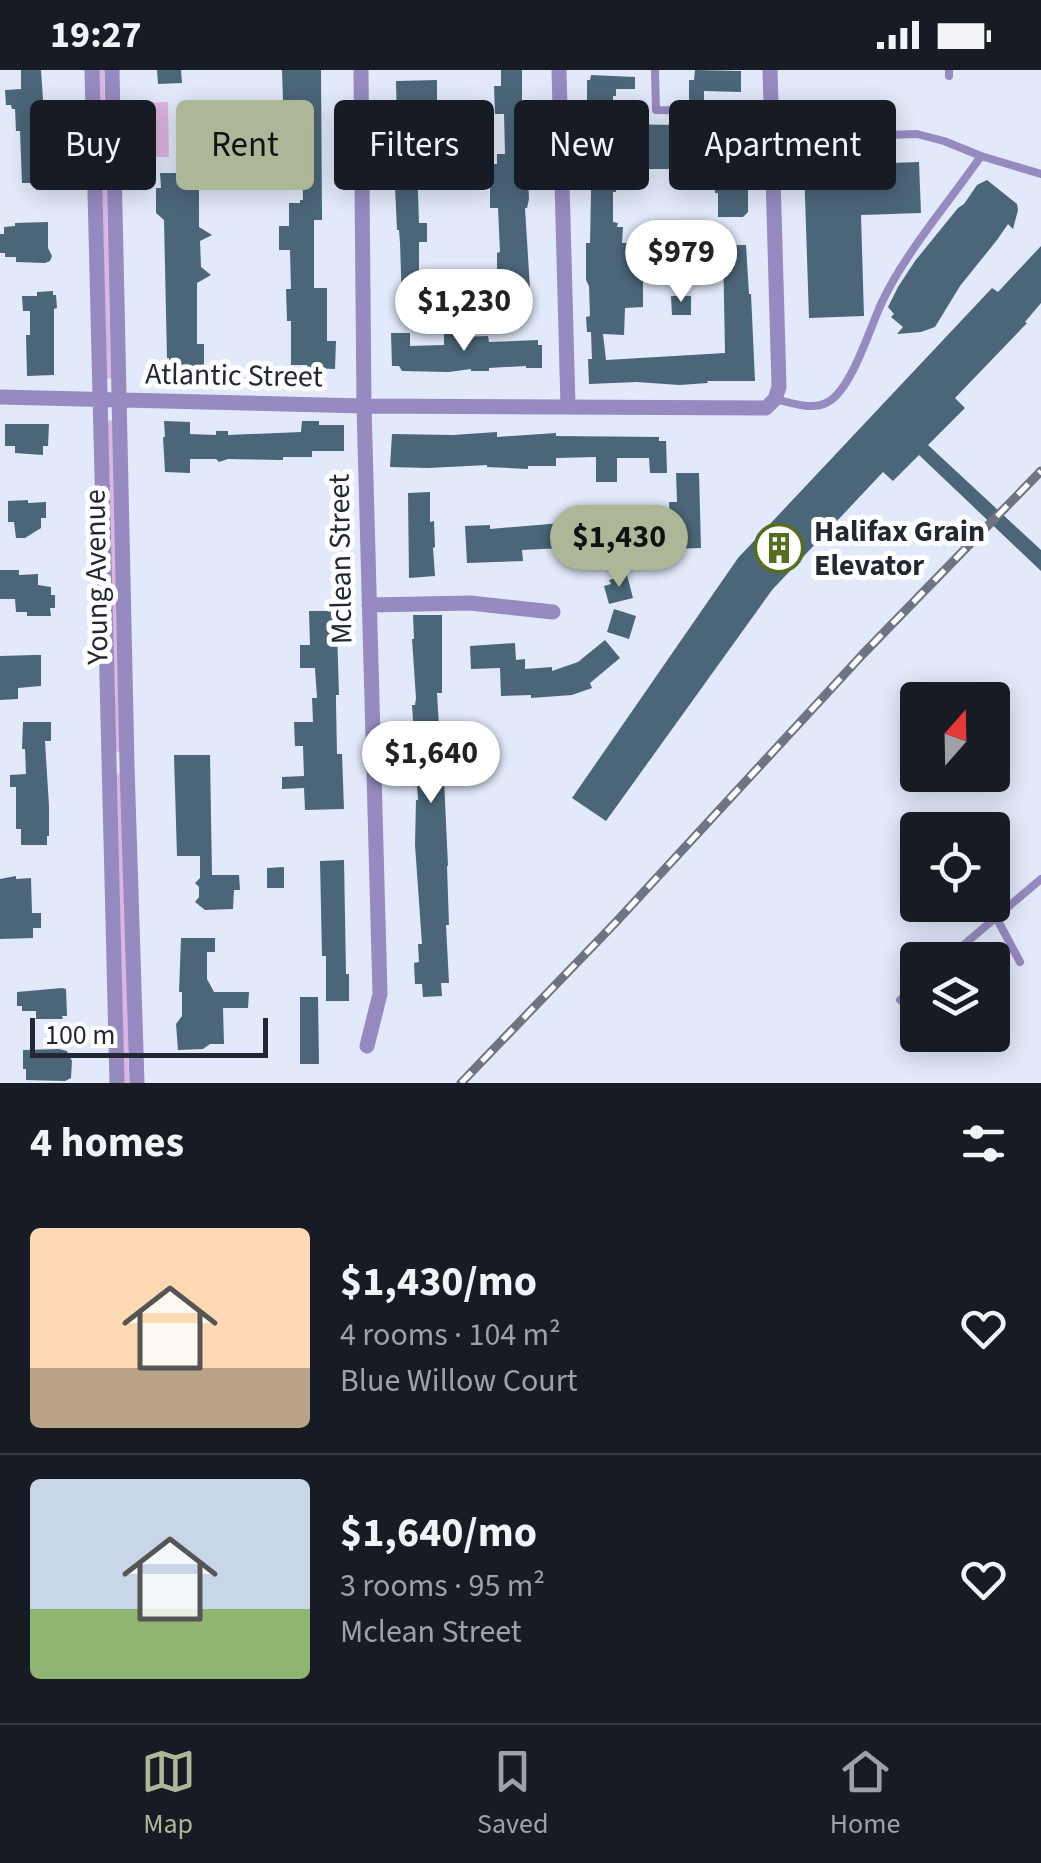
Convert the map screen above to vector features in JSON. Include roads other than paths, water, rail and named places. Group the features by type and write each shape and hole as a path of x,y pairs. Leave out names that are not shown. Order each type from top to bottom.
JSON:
{"street":[{"name":"Young Avenue","path":"92,70 117,1083"},
{"name":"Young Avenue","path":"112,70 137,1083"},
{"name":"Mclean Street","path":"361,70 368,605 380,994 367,1046"},
{"path":"559,70 568,407"},
{"path":"770,70 771,100"},
{"path":"771,403 779,387 774,190"},
{"name":"Atlantic Street","path":"0,397 364,406 771,403"},
{"path":"368,605 470,602 554,612"},
{"path":"108,766 127,765"}],"lane":[{"path":"656,70 656,110 669,110"},
{"path":"896,135 917,134 944,141 1041,174"},
{"path":"771,403 809,406 828,402 840,390 900,269 981,156"},
{"path":"1010,906 1041,879"},
{"path":"967,942 991,922"},
{"path":"998,922 1020,962"}],"railway":[{"path":"461,1083 616,922 863,654 1041,471"}],"place":[{"name":"Halifax Grain Elevator","path":"779,548"}]}
